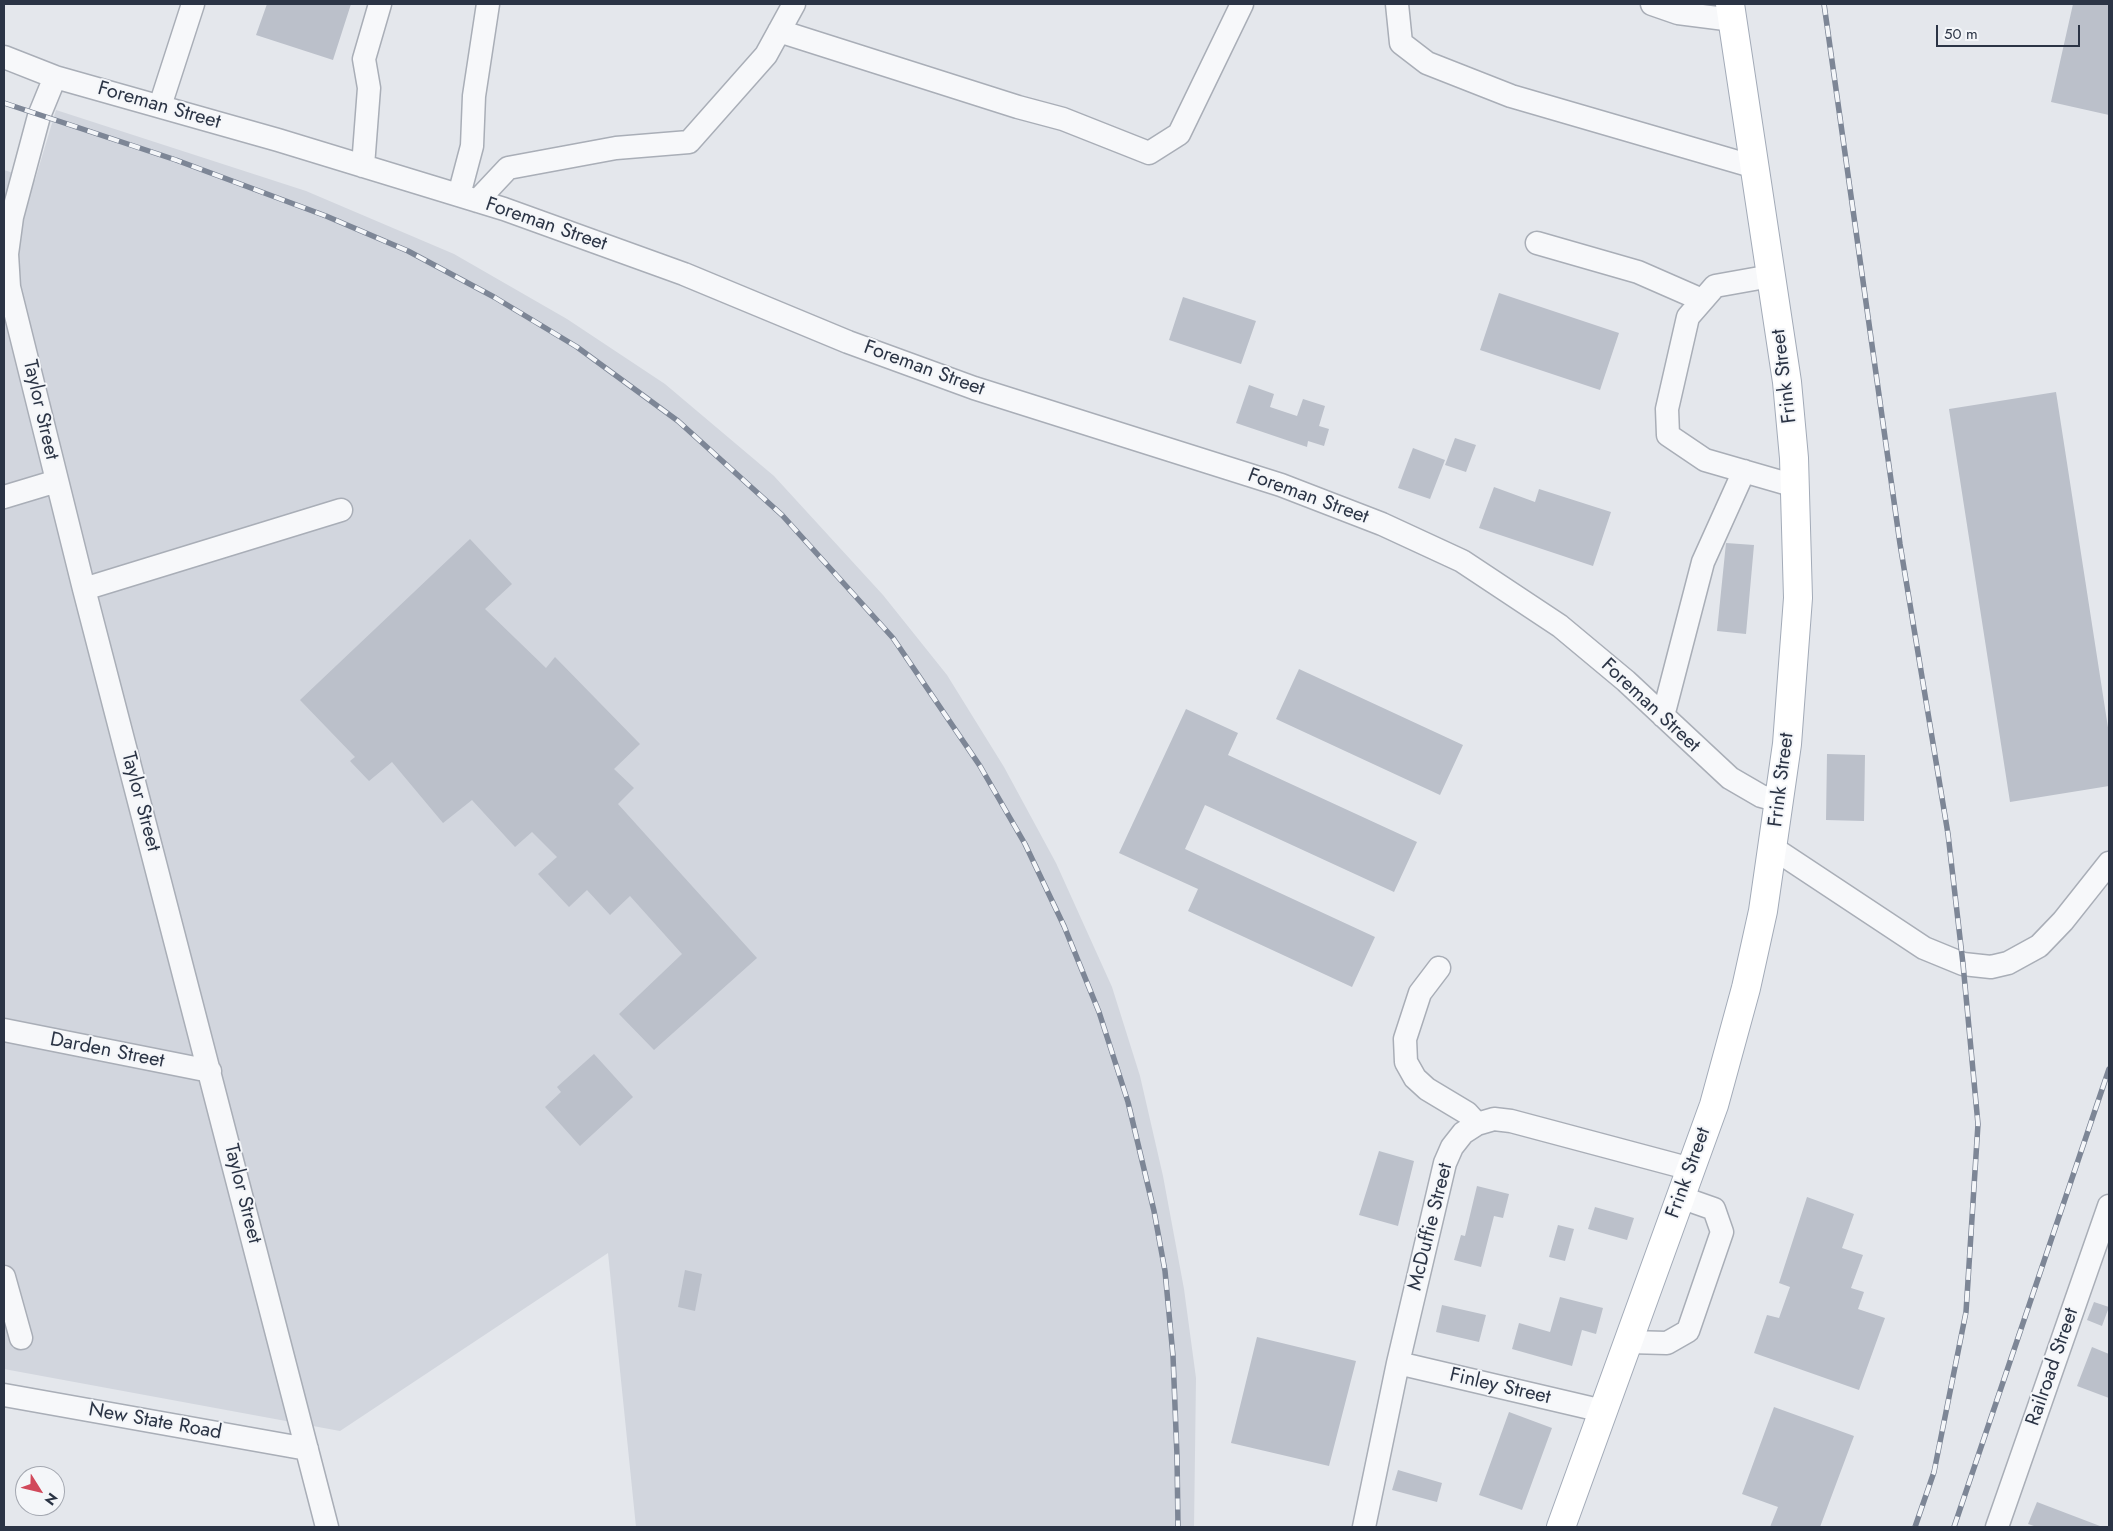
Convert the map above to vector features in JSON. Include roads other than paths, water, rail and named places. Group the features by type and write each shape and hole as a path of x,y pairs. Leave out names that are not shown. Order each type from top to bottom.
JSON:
{"main road":[{"name":"Frink Street","path":"1561,1527 1714,1105 1746,988 1763,910 1787,744 1798,598 1794,486 1787,382 1732,12"}],"street":[{"path":"160,106 193,4"},
{"path":"363,166 369,88 364,59 380,4"},
{"path":"468,198 474,96 488,4"},
{"path":"468,198 508,168 616,148 689,142 766,55 794,4"},
{"path":"779,31 1018,107 1063,119 1149,153 1179,134 1242,4"},
{"path":"1397,4 1401,43 1427,63 1511,96 1755,167"},
{"path":"1652,4 1678,13 1732,12"},
{"name":"Foreman Street","path":"4,57 55,77 160,106 468,198 674,271 848,342 974,388 1281,485 1382,524 1462,561 1504,587 1560,626 1663,716 1704,756 1730,778 1761,796 1779,801"},
{"name":"Taylor Street","path":"55,77 40,116 12,217 5,253 9,287 84,589 327,1527"},
{"path":"1537,243 1638,272 1702,300"},
{"path":"1772,276 1715,286 1688,317 1667,409 1668,435 1705,460 1794,486"},
{"path":"1663,716 1703,562 1744,471"},
{"path":"4,497 57,481"},
{"path":"84,589 341,510"},
{"path":"1773,848 1924,948 1964,964 1991,967 2008,963 2039,946 2063,920 2109,862"},
{"path":"1439,968 1420,993 1405,1039 1406,1062 1415,1078 1427,1089 1467,1113 1477,1124"},
{"name":"Darden Street","path":"4,1030 210,1071"},
{"name":"McDuffie Street","path":"1364,1527 1398,1363 1445,1163 1452,1147 1463,1133 1477,1124 1494,1119 1512,1121 1691,1169"},
{"path":"1628,1342 1667,1343 1688,1331 1722,1232 1714,1209 1680,1197"},
{"name":"Railroad Street","path":"1997,1527 2109,1206"},
{"path":"4,1277 21,1338"},
{"name":"Finley Street","path":"1398,1363 1602,1410"},
{"name":"New State Road","path":"4,1395 307,1449"}],"railway":[{"path":"1824,4 1900,544 1948,834 1963,964 1978,1124 1966,1312 1934,1472 1915,1527"},
{"path":"4,103 176,160 326,216 408,251 494,297 577,347 678,421 782,515 893,638 980,766 1025,844 1064,926 1099,1012 1128,1102 1154,1211 1165,1271 1173,1356 1178,1527"},
{"path":"1954,1527 2109,1069"}]}
